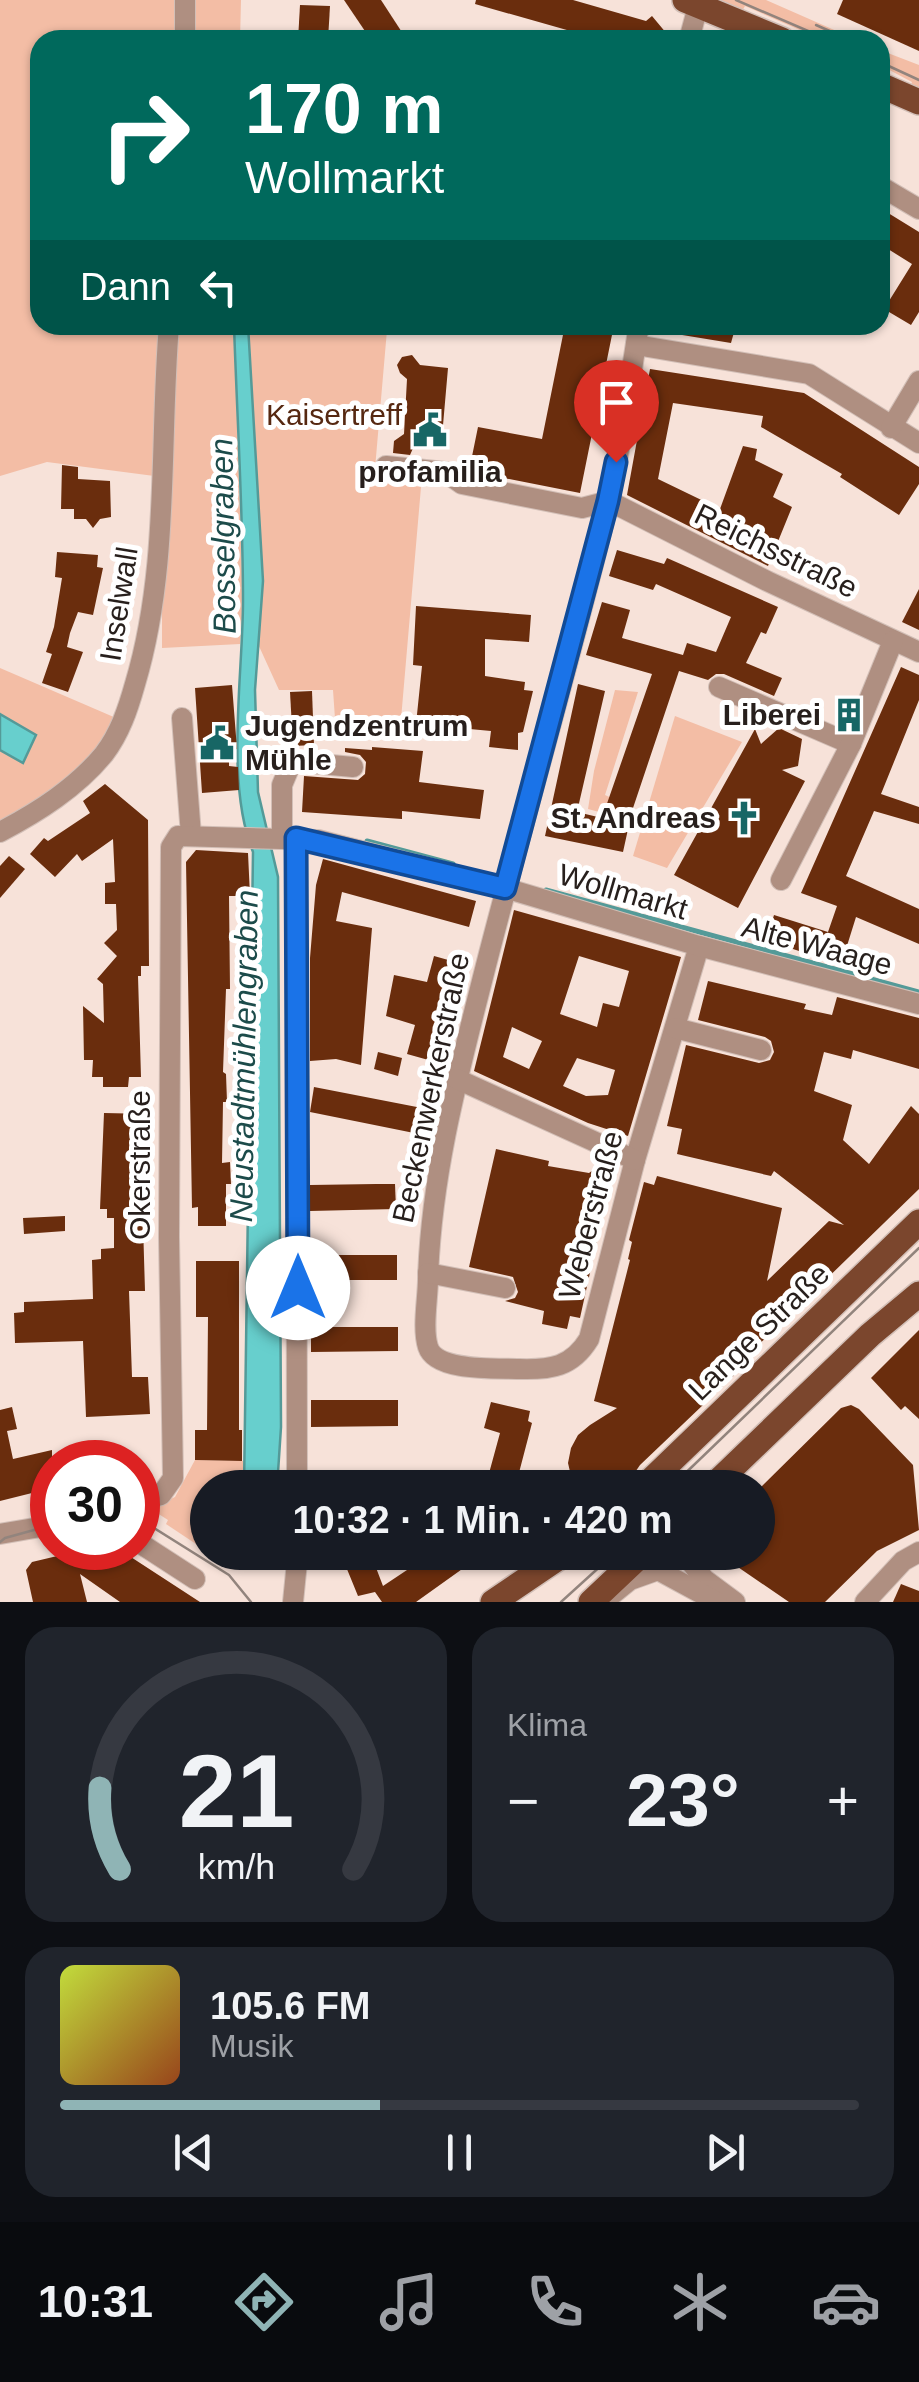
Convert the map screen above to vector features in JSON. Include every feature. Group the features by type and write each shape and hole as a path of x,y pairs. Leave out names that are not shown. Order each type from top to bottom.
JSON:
{"main road":[{"path":"692,3 758,30"},
{"path":"890,89 919,102"},
{"name":"Lange Straße","path":"662,1470 919,1222"},
{"path":"730,1470 870,1335 919,1294"},
{"path":"493,1602 540,1570"},
{"path":"591,1602 625,1570"}],"street":[{"path":"185,0 185,30"},
{"path":"690,30 692,3"},
{"path":"890,192 919,209"},
{"name":"Inselwall","path":"0,832 30,816 87,772 122,726 131,700 148,642 158,566 169,335"},
{"path":"638,335 808,374 919,443"},
{"name":"Beckenwerkerstraße","path":"436,1359 428,1348 428,1273 436,1184 457,1079 506,882 608,501 638,335"},
{"path":"891,428 919,382"},
{"path":"386,466 446,472 462,484 582,508 608,501"},
{"name":"Reichsstraße","path":"608,501 919,652"},
{"path":"781,880 851,744 893,641"},
{"path":"720,687 851,744"},
{"name":"Okerstraße","path":"160,1493 166,1491 173,1478 171,847 183,836 182,718"},
{"path":"297,1470 282,785 290,766 298,762 353,767"},
{"name":"Wollmarkt","path":"183,836 282,838 506,882 700,946"},
{"name":"Alte Waage","path":"700,946 919,1004"},
{"name":"Weberstraße","path":"436,1359 481,1368 536,1370 567,1366 580,1354 589,1339 635,1160 700,946"},
{"path":"675,1028 761,1050"},
{"path":"457,1079 635,1160"},
{"path":"428,1273 504,1288"},
{"path":"0,1548 10,1533"},
{"path":"865,1602 903,1561 919,1552"},
{"path":"160,1556 195,1579"},
{"path":"293,1602 296,1570"},
{"path":"301,1570 307,1602"},
{"path":"604,1602 630,1580 658,1570 717,1602"},
{"path":"697,1570 736,1602"}],"green space":[{"path":"0,0 241,0 240,30 30,30 30,335 234,335 243,604 240,644 162,648 162,477 47,462 0,476"},
{"path":"708,0 766,0 834,30 800,30 745,6 741,13"},
{"path":"890,54 919,65 919,92 910,88 912,82 890,70"},
{"name":"Kaisertreff","path":"249,335 387,335 374,480 421,487 400,731 336,733 333,690 279,690 258,644 263,581"},
{"path":"0,668 123,721 105,752 0,832"},
{"path":"615,690 638,692 605,795 618,801 614,816 588,809"},
{"path":"675,716 742,742 667,868 633,856"},
{"path":"195,1460 245,1461 245,1470 190,1470 190,1540 166,1524 168,1520 160,1515 160,1504 175,1497"}],"water":[{"path":"234,335 249,335 263,581 255,690 258,792 278,877 278,1470 244,1470 253,852 240,794 238,762 242,630"},
{"path":"0,714 36,735 23,763 0,750"}],"building":[{"path":"344,0 381,0 400,30 364,30"},
{"path":"476,0 573,0 646,21 652,16 664,30 567,30 475,4"},
{"path":"843,0 919,0 919,51 890,38 890,30 872,30 837,14"},
{"path":"300,5 330,6 329,30 299,30"},
{"path":"890,214 919,232 919,312 911,325 890,313 890,299 912,264 890,250"},
{"path":"563,335 612,335 580,493 469,471 478,427 542,439"},
{"path":"682,335 733,335 731,343"},
{"path":"412,355 420,365 448,368 441,448 414,446 410,455 393,453 394,441 404,434 407,379 397,365 402,357"},
{"path":"650,369 804,393 919,467 919,484 899,515 840,477 842,474 761,427 763,416 673,403 658,479 720,509 743,446 757,449 755,460 783,474 773,497 792,507 768,566 627,495"},
{"path":"62,465 78,467 78,479 110,481 111,517 100,519 93,528 86,519 74,519 74,509 61,509"},
{"path":"617,550 664,564 667,558 778,607 746,663 782,678 774,696 724,674 708,680 679,671 632,811 623,852 545,836 578,684 605,691 577,812 602,818 652,674 586,655 602,602 630,610 622,638 683,655 687,643 716,652 731,617 656,584 653,590 609,576"},
{"path":"57,552 98,555 97,567 103,568 93,615 78,612 70,633 67,647 83,652 68,692 42,683 52,654 46,652 62,578 55,577"},
{"path":"919,589 919,630 902,622"},
{"path":"416,606 531,615 529,642 485,639 485,676 525,682 524,690 533,691 523,732 518,733 518,750 489,747 491,731 416,724 422,666 413,665"},
{"path":"901,667 919,675 919,700 881,794 919,807 919,824 874,811 846,876 919,909 919,944 856,917 841,965 766,940 774,915 828,932 837,906 801,893"},
{"name":"Jugendzentrum Mühle","path":"232,685 237,749 229,750 229,766 238,767 239,790 202,793 195,688"},
{"path":"312,691 314,745 293,746 290,692"},
{"name":"St. Andreas","path":"779,728 802,739 798,766 782,770 805,781 738,908 674,875 755,729 761,744"},
{"path":"345,748 423,751 419,782 484,790 480,819 402,811 402,819 302,812 304,776 358,780 365,774 366,762 360,755 345,752"},
{"path":"105,784 148,820 149,966 141,966 138,976 141,1077 129,1077 128,1087 103,1087 103,1077 92,1077 93,1060 84,1060 83,1006 104,1023 103,984 97,979 117,956 104,943 117,930 116,904 105,904 105,883 115,882 113,839 82,861 77,854 55,877 30,854 44,838 48,841 90,813 83,801"},
{"path":"196,850 248,853 250,896 229,896 230,989 226,989 223,1072 227,1102 223,1102 222,1163 230,1162 231,1184 226,1184 226,1226 198,1226 198,1207 192,1208 186,862"},
{"path":"9,856 25,869 0,898 0,866"},
{"path":"323,859 476,901 469,927 342,892 336,921 372,928 361,1065 336,1059 310,1061 310,958 316,885"},
{"path":"514,910 681,957 628,1136 588,1123 474,1071","holes":["579,956 629,971 619,1007 603,1003 597,1027 560,1014","512,1027 542,1041 529,1069 503,1057","577,1058 615,1070 608,1095 586,1096 563,1086"]},
{"path":"434,956 459,963 432,1061 407,1054 415,1025 386,1016 394,975 427,982"},
{"path":"708,981 806,1004 804,1009 832,1015 837,997 919,1018 919,1069 853,1050 851,1059 824,1052 814,1091 852,1105 843,1140 869,1164 911,1106 919,1114 919,1189 637,1470 570,1470 571,1448 578,1435 617,1408 594,1401 630,1260 629,1240 644,1182 654,1185 657,1176 782,1208 767,1281 829,1221 844,1225 774,1171 771,1176 677,1154 682,1129 667,1126 686,1045 759,1063 770,1060 774,1052 771,1041 765,1037 698,1020"},
{"path":"378,1052 402,1058 398,1076 374,1069"},
{"path":"314,1087 422,1108 419,1134 310,1112"},
{"path":"104,1113 150,1114 143,1224 145,1291 129,1291 132,1377 148,1377 150,1414 86,1417 83,1341 15,1343 14,1313 24,1312 24,1302 93,1299 92,1260 101,1259 101,1249 114,1248 114,1218 107,1218 107,1209 100,1209"},
{"path":"496,1149 549,1161 548,1166 589,1173 597,1167 604,1177 601,1189 608,1191 580,1318 570,1316 567,1329 542,1324 544,1311 505,1301 515,1298 518,1292 513,1277 469,1267"},
{"path":"395,1184 396,1209 310,1211 310,1185"},
{"path":"65,1216 65,1231 24,1234 23,1218"},
{"path":"310,1255 397,1255 397,1280 310,1280"},
{"path":"196,1261 239,1261 242,1461 195,1460 195,1430 207,1430 208,1317 196,1317"},
{"path":"311,1327 398,1327 398,1351 311,1352"},
{"path":"919,1330 919,1419 905,1406 901,1410 871,1378"},
{"path":"311,1400 398,1400 398,1426 311,1427"},
{"path":"491,1402 530,1411 528,1421 532,1423 520,1470 490,1470 500,1433 484,1428"},
{"path":"851,1405 859,1409 913,1465 919,1530 877,1551 825,1602 789,1602 742,1570 775,1570 775,1473 841,1408"},
{"path":"12,1407 17,1429 7,1431 13,1459 30,1455 30,1494 0,1501 0,1410"},
{"path":"30,1565 30,1570 151,1570 200,1602 120,1602 80,1574 87,1602 33,1602 26,1570"},
{"path":"347,1570 377,1570 383,1586 407,1570 461,1570 416,1602 382,1602 375,1592 358,1596"},
{"path":"901,1584 919,1591 919,1602 893,1602"}],"waterway":[{"path":"367,841 453,864"},
{"path":"546,890 919,992"}],"tram line":[{"path":"736,0 806,30"},
{"path":"816,25 827,30"},
{"path":"890,67 919,80"},
{"path":"689,1470 919,1248"},
{"path":"0,1542 30,1531"},
{"path":"160,1532 229,1575 251,1602"},
{"path":"561,1602 596,1570"}],"place":[{"name":"profamilia","path":"430,430"},
{"name":"Liberei","path":"849,715"},
{"name":"Jugendzentrum Mühle","path":"217,743"},
{"name":"St. Andreas","path":"744,818"}],"route":[{"path":"298,1288 296,838 318,840 505,888 616,462"}],"water label":[{"name":"Bosselgraben","path":"223,536"},
{"name":"Neustadtmühlengraben","path":"244,1056"}]}
